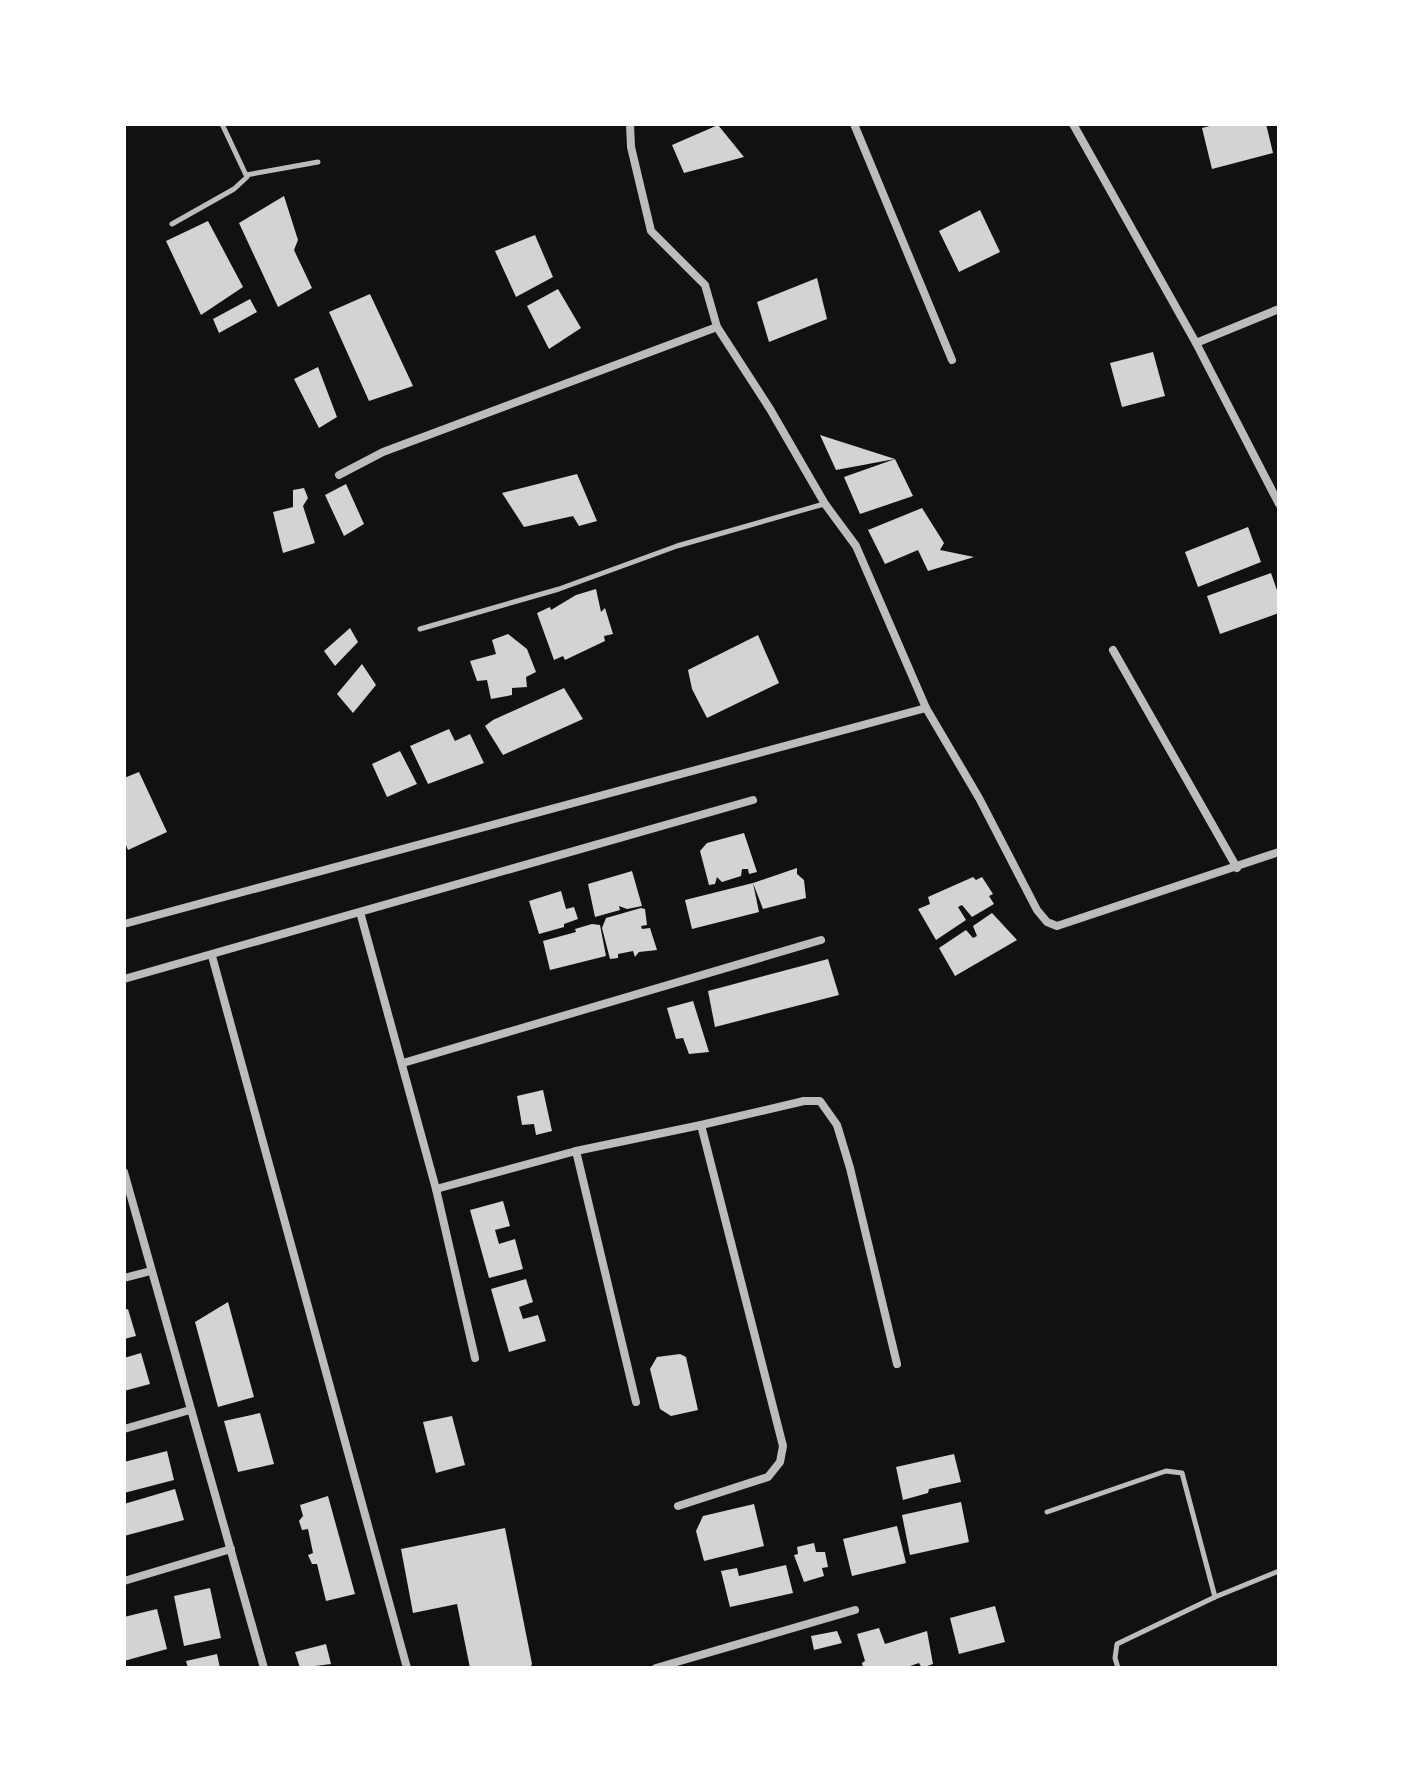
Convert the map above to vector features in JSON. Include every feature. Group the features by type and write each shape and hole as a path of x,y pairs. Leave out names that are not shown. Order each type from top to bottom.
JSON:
{"street":[{"path":"854,124 952,360"},
{"path":"1073,124 1196,343 1279,504"},
{"path":"628,125 651,231 705,285 717,327 770,409 825,504 856,546 926,708 979,798 1037,910 1047,922 1057,926 1077,922 1279,852"},
{"path":"1196,343 1279,309"},
{"path":"339,475 383,452 717,327"},
{"path":"1113,650 1237,868"},
{"path":"124,924 926,708"},
{"path":"124,979 753,800"},
{"path":"360,912 436,1189 475,1358"},
{"path":"403,1063 821,940"},
{"path":"212,956 407,1668"},
{"path":"436,1189 576,1151 804,1101 820,1101 837,1125 850,1168 897,1364"},
{"path":"678,1506 768,1477 780,1462 783,1446 701,1125"},
{"path":"576,1151 636,1402"},
{"path":"124,1172 264,1668"},
{"path":"124,1278 151,1271"},
{"path":"124,1429 190,1410"},
{"path":"124,1581 231,1549"},
{"path":"656,1668 855,1610"}],"lane":[{"path":"222,124 241,169 248,176"},
{"path":"172,224 234,189 248,176 318,162"},
{"path":"420,629 559,589 677,546 825,504"},
{"path":"1047,1512 1166,1471 1182,1473 1215,1597"},
{"path":"1118,1668 1115,1658 1117,1644 1215,1597 1279,1571"}],"building":[{"path":"1217,124 1266,124 1273,153 1212,169 1202,128"},
{"path":"718,125 744,157 684,173 672,145"},
{"path":"284,196 298,240 294,250 312,288 278,307 239,223"},
{"path":"980,210 1000,252 959,272 939,231"},
{"path":"208,221 243,287 201,315 166,241"},
{"path":"535,235 553,277 516,297 495,251"},
{"path":"817,278 827,319 769,342 757,302"},
{"path":"558,289 581,328 549,349 527,306"},
{"path":"370,294 413,386 369,401 329,312"},
{"path":"250,299 257,312 219,333 213,319"},
{"path":"1153,352 1165,396 1122,407 1110,363"},
{"path":"318,367 337,417 319,428 294,379"},
{"path":"820,435 895,459 836,470"},
{"path":"895,459 913,496 860,514 844,477"},
{"path":"577,474 597,521 579,526 573,516 524,527 502,493"},
{"path":"346,484 364,524 344,536 325,495"},
{"path":"304,488 308,498 303,506 315,543 283,553 273,512 293,507 293,490"},
{"path":"922,508 944,543 940,550 974,557 928,571 918,550 885,564 868,530"},
{"path":"1248,527 1261,562 1198,587 1185,552"},
{"path":"1271,573 1279,596 1279,613 1220,634 1207,596"},
{"path":"596,589 601,612 605,608 613,634 604,636 605,641 565,660 563,656 554,660 537,613 550,607 551,610 576,595"},
{"path":"350,628 358,642 335,666 324,651"},
{"path":"508,634 527,649 536,672 526,677 527,687 512,688 512,695 491,699 487,680 477,681 470,661 496,654 492,640"},
{"path":"758,635 779,683 707,718 692,689 688,670"},
{"path":"362,664 376,685 353,713 337,694"},
{"path":"564,688 583,719 503,755 485,726"},
{"path":"449,729 455,741 470,734 484,763 428,784 410,746"},
{"path":"400,751 417,784 387,797 372,764"},
{"path":"139,772 167,832 128,850 124,841 124,778"},
{"path":"744,833 757,872 749,874 748,869 742,869 741,876 722,882 717,877 715,884 709,885 700,851 707,843"},
{"path":"797,868 797,874 804,880 806,898 763,909 753,883"},
{"path":"632,871 642,906 627,909 619,906 620,910 595,917 588,884"},
{"path":"973,877 976,880 982,877 993,894 989,896 994,904 972,917 962,905 958,907 966,920 936,940 918,909 930,904 928,897"},
{"path":"753,883 759,912 692,929 685,900"},
{"path":"561,891 566,909 574,907 578,919 564,924 564,927 539,934 529,901"},
{"path":"645,909 647,925 641,926 642,929 650,928 657,950 639,952 635,957 633,951 610,959 602,928 606,918"},
{"path":"992,913 1017,940 955,976 939,948 966,930 973,938 977,936 973,926"},
{"path":"592,924 600,925 606,956 550,970 543,941"},
{"path":"828,959 839,995 715,1027 708,991"},
{"path":"693,1001 709,1052 689,1054 683,1038 676,1039 667,1008"},
{"path":"543,1090 552,1131 536,1135 534,1124 522,1125 517,1096"},
{"path":"503,1201 510,1226 495,1230 499,1244 515,1239 523,1269 489,1278 470,1210"},
{"path":"526,1279 533,1302 519,1307 523,1319 538,1315 546,1341 509,1352 491,1289"},
{"path":"228,1302 254,1397 218,1407 195,1322"},
{"path":"128,1309 136,1336 124,1339 124,1310"},
{"path":"141,1353 150,1384 124,1391 124,1358"},
{"path":"680,1354 686,1357 698,1410 671,1416 660,1409 650,1369 657,1357"},
{"path":"260,1413 274,1464 238,1472 224,1421"},
{"path":"452,1416 465,1465 436,1473 423,1422"},
{"path":"167,1451 174,1480 124,1493 124,1462"},
{"path":"954,1454 961,1482 929,1489 928,1493 903,1500 896,1467"},
{"path":"175,1489 184,1520 124,1536 124,1504"},
{"path":"328,1496 355,1594 326,1601 317,1564 312,1564 308,1555 313,1553 308,1529 302,1530 299,1521 303,1516 300,1505"},
{"path":"961,1502 969,1542 910,1555 902,1515"},
{"path":"754,1504 764,1546 704,1561 696,1531 703,1516"},
{"path":"897,1526 906,1563 852,1576 843,1539"},
{"path":"505,1528 532,1664 530,1668 470,1668 457,1604 413,1613 401,1549"},
{"path":"814,1543 816,1552 825,1552 828,1567 822,1568 824,1576 804,1582 794,1555 798,1554 797,1547"},
{"path":"786,1565 793,1593 730,1607 721,1571 737,1568 739,1576"},
{"path":"210,1588 221,1638 184,1646 174,1596"},
{"path":"995,1606 1005,1642 959,1654 950,1618"},
{"path":"157,1609 167,1649 124,1661 124,1617"},
{"path":"879,1628 885,1644 927,1631 933,1664 922,1668 919,1663 904,1668 863,1668 865,1661 857,1634"},
{"path":"837,1631 842,1643 814,1650 811,1636"},
{"path":"326,1644 331,1664 300,1668 295,1652"},
{"path":"217,1654 220,1668 188,1668 186,1661"}]}
